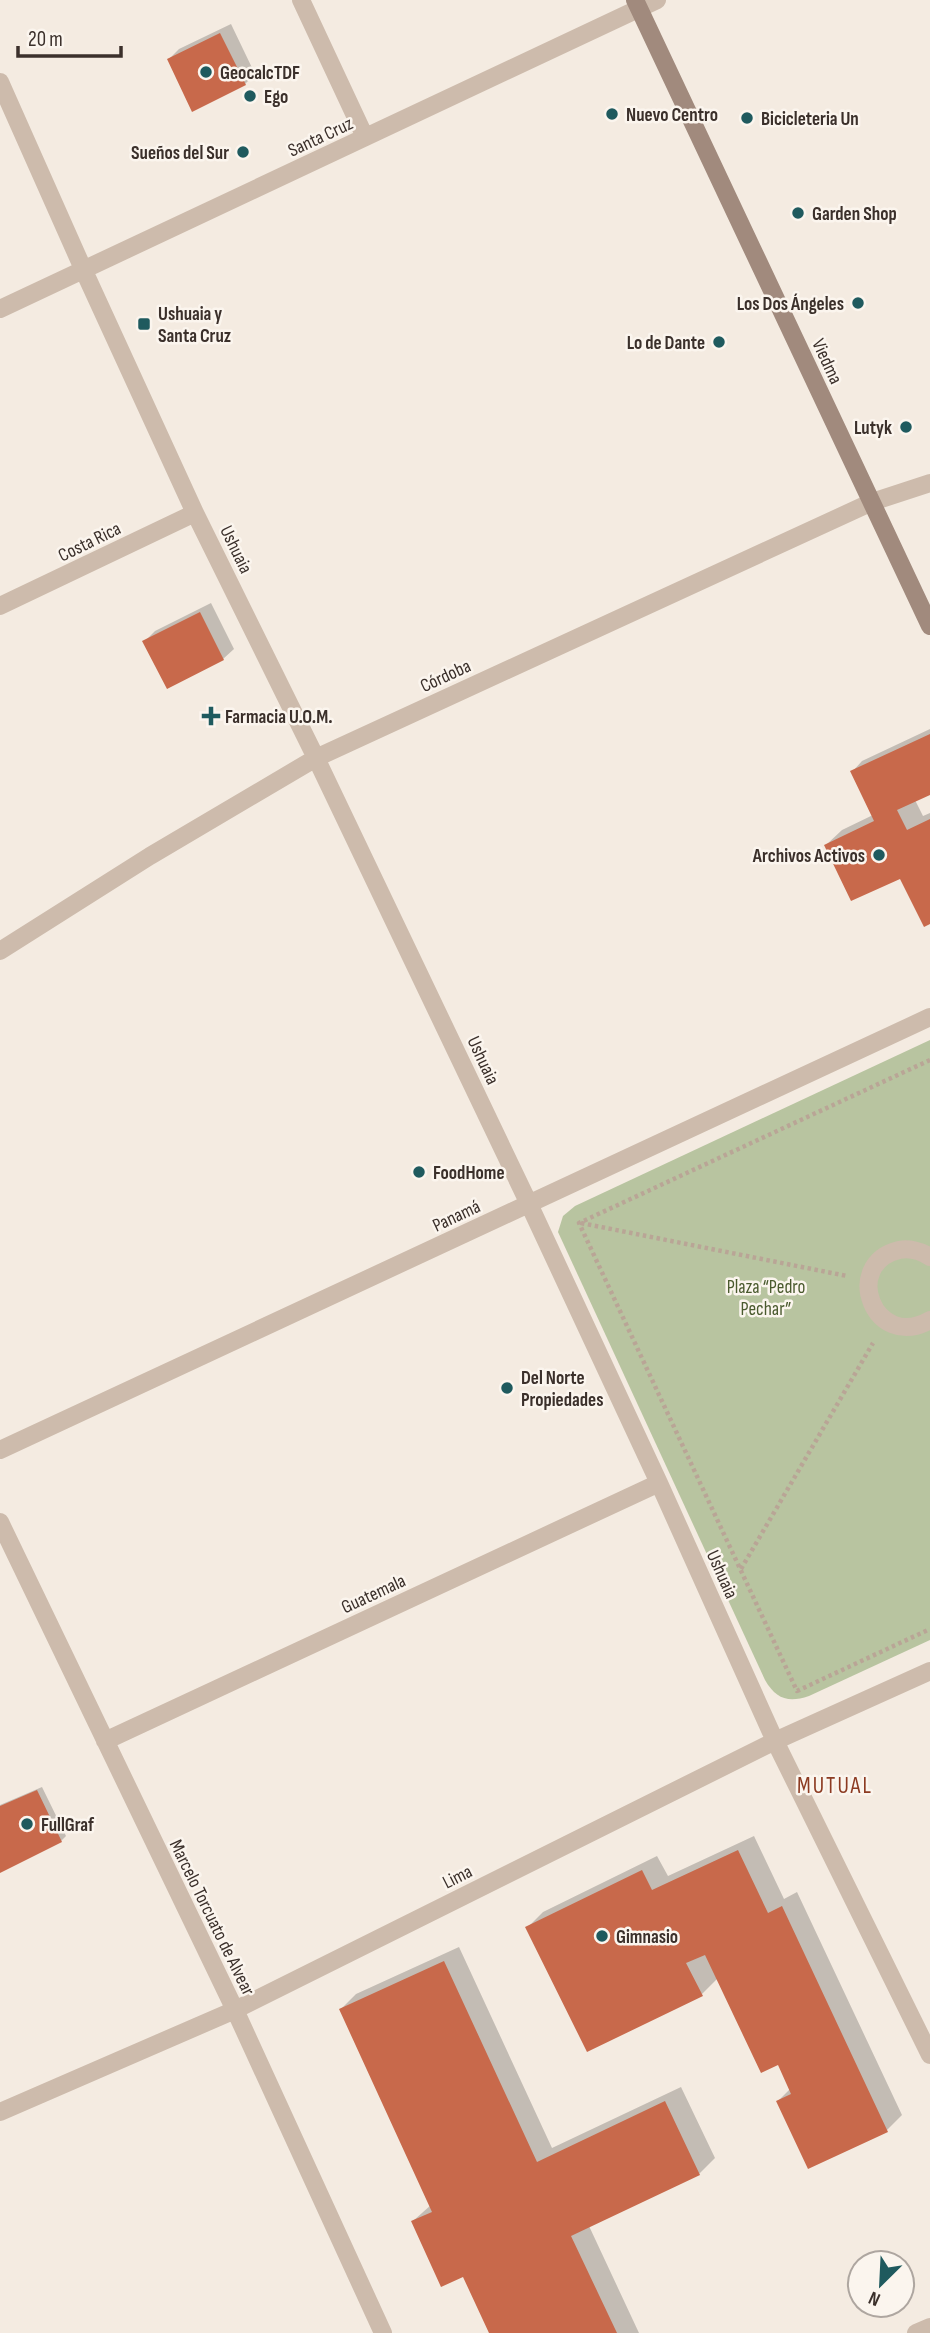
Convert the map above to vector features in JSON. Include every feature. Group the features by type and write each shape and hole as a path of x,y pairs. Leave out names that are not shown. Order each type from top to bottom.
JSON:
{"street":[{"path":"301,0 365,138"},
{"name":"Santa Cruz","path":"0,309 365,138 637,4 657,0"},
{"name":"Viedma","path":"637,4 930,626"},
{"name":"Ushuaia","path":"0,82 83,271 195,513 316,758 529,1204 775,1741 930,2055"},
{"name":"Córdoba","path":"0,951 150,856 316,758 872,502 930,482"},
{"name":"Costa Rica","path":"0,606 195,513"},
{"name":"Panamá","path":"0,1450 930,1017"},
{"path":"930,1257 915,1250 891,1252 873,1268 868,1292 871,1304 886,1321 908,1328 930,1320"},
{"name":"Guatemala","path":"105,1741 659,1483"},
{"name":"Marcelo Torcuato de Alvear","path":"0,1522 235,2010 383,2333"},
{"name":"Lima","path":"0,2112 235,2010 775,1741 930,1671"},
{"path":"916,2333 930,2327"}],"path":[{"path":"579,1223 930,1060"},
{"path":"579,1223 869,1280"},
{"path":"579,1223 797,1690 930,1629"},
{"path":"741,1569 886,1321"}],"green space":[{"name":"Plaza “Pedro Pechar”","path":"930,1040 930,1640 809,1696 783,1698 774,1692 765,1680 558,1232 563,1216 575,1206"}],"building":[{"name":"GeocalcTDF","path":"220,33 246,85 192,112 167,59"},
{"path":"200,612 224,660 167,689 142,641"},
{"path":"930,734 930,795 897,810 907,830 930,819 930,924 924,927 900,879 851,901 824,845 874,821 850,771"},
{"name":"FullGraf","path":"37,1790 62,1842 0,1873 0,1806"},
{"path":"738,1850 768,1913 782,1906 888,2132 808,2169 776,2101 791,2094 778,2065 761,2073 705,1955 686,1963 703,1996 587,2052 525,1927 642,1870 652,1890"},
{"path":"444,1961 537,2162 665,2101 700,2175 571,2236 617,2333 489,2333 463,2277 441,2287 411,2221 432,2212 339,2009"}],"place":[{"name":"GeocalcTDF","path":"206,72"},
{"name":"Ego","path":"250,96"},
{"name":"Nuevo Centro","path":"612,114"},
{"name":"Bicicleteria Un","path":"747,118"},
{"name":"Sueños del Sur","path":"243,152"},
{"name":"Garden Shop","path":"798,213"},
{"name":"Los Dos Ángeles","path":"858,303"},
{"name":"Ushuaia y Santa Cruz","path":"144,324"},
{"name":"Lo de Dante","path":"719,342"},
{"name":"Lutyk","path":"906,427"},
{"name":"Farmacia U.O.M.","path":"211,716"},
{"name":"Archivos Activos","path":"879,855"},
{"name":"FoodHome","path":"419,1172"},
{"name":"Del Norte Propiedades","path":"507,1388"},
{"name":"FullGraf","path":"27,1824"},
{"name":"Gimnasio","path":"602,1936"}],"district":[{"name":"MUTUAL","path":"835,1785"}]}
